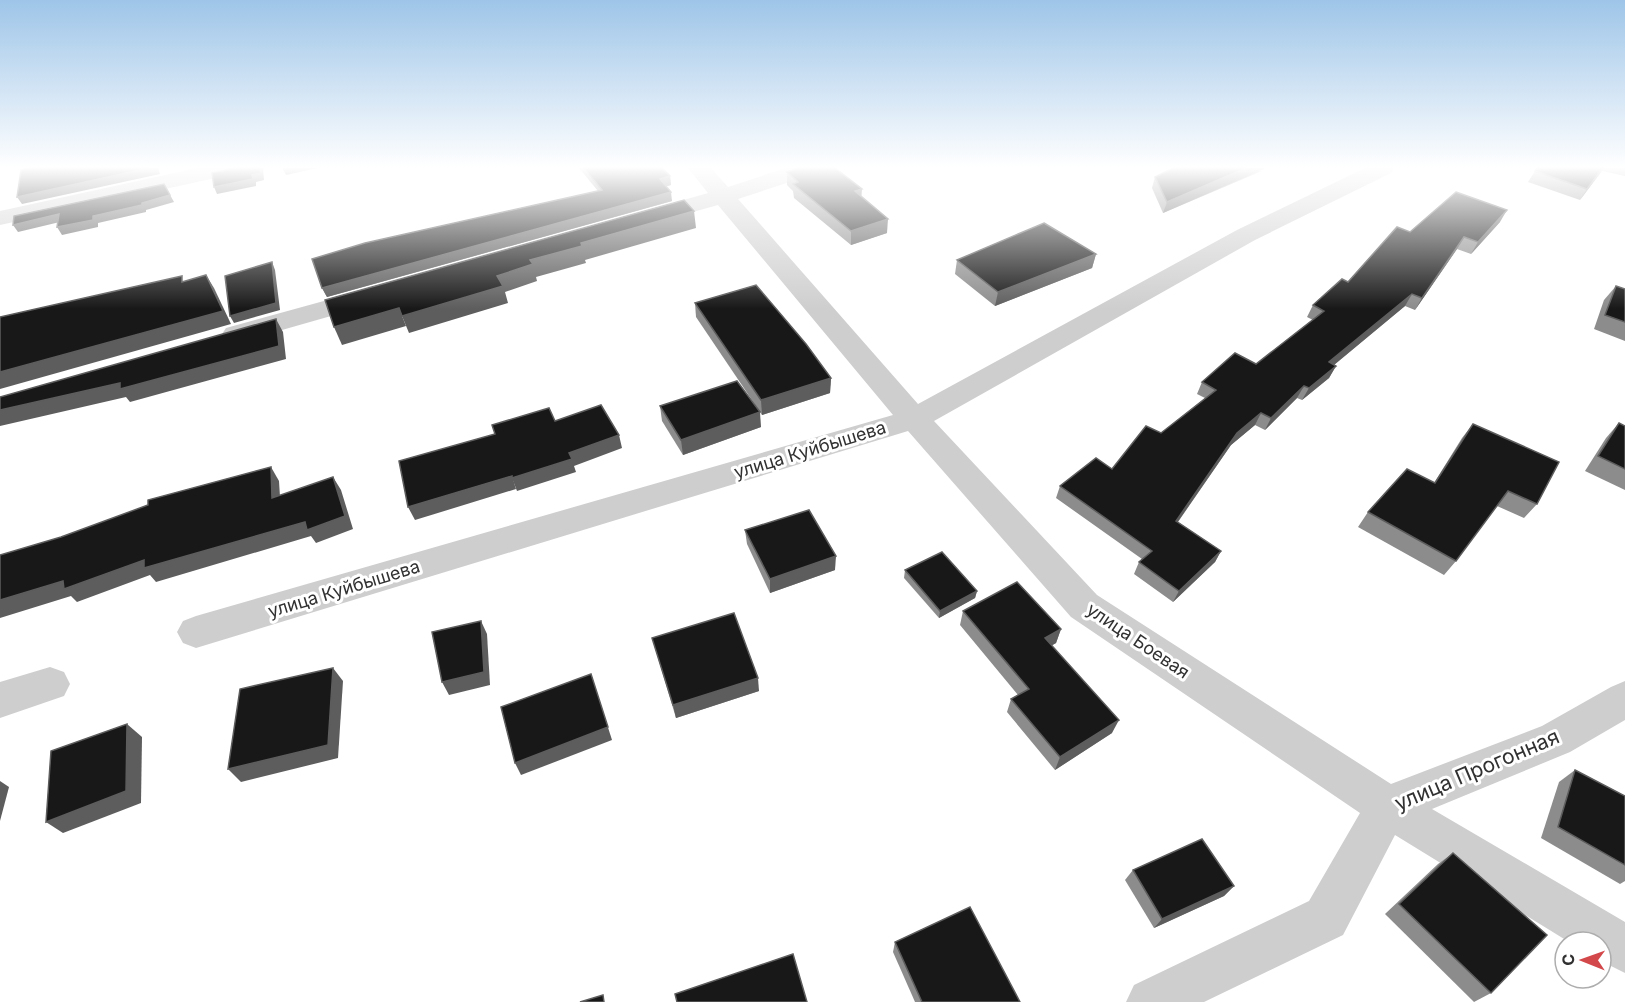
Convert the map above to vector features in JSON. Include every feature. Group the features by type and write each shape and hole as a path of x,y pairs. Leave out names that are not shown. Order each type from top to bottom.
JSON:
{"street":[{"path":"0,218 15,215"},
{"path":"621,225 657,215"},
{"name":"улица Боевая","path":"740,215 914,419 1084,606 1387,806 1625,949"},
{"name":"улица Куйбышева","path":"196,632 914,419 1246,235 1287,215"},
{"path":"219,339 391,290"},
{"path":"0,700 50,684"},
{"name":"улица Прогонная","path":"1151,1002 1326,918 1387,806 1556,739 1625,699"}],"building":[{"path":"20,215 56,215 13,225 14,216"},
{"path":"59,215 99,215 93,216 93,220 57,227"},
{"path":"491,215 588,215 322,288 312,259 365,243"},
{"path":"631,215 681,215 530,260 533,264 497,276 503,286 402,316 399,308 334,327 325,300"},
{"path":"831,215 883,215 888,219 851,231"},
{"path":"1430,215 1503,215 1478,242 1464,237 1422,298 1412,294 1329,362 1336,366 1309,388 1304,386 1271,418 1261,413 1237,433 1176,521 1221,551 1179,591 1139,562 1152,551 1060,486 1096,458 1112,469 1146,426 1161,433 1216,390 1202,382 1235,353 1256,364 1324,311 1313,305 1342,279 1348,282 1397,227 1410,232"},
{"path":"1044,223 1096,254 998,292 957,260"},
{"path":"272,262 276,303 230,316 225,276"},
{"path":"206,275 223,311 0,372 0,317 182,276 182,282"},
{"path":"756,285 806,344 831,378 761,400 695,303"},
{"path":"1616,286 1625,289 1625,322 1605,315"},
{"path":"276,319 279,346 120,389 120,383 0,410 0,397"},
{"path":"737,381 760,412 681,440 660,406"},
{"path":"601,405 619,435 569,453 572,459 408,507 399,461 495,434 492,425 549,408 555,421"},
{"path":"1619,423 1625,426 1625,469 1598,456"},
{"path":"1473,424 1559,462 1537,504 1508,491 1456,561 1368,512 1407,469 1435,483"},
{"path":"271,467 272,498 333,477 345,516 307,530 305,522 144,568 144,560 64,589 63,581 0,600 0,555 61,537 148,505 148,500"},
{"path":"809,510 836,556 770,579 745,530"},
{"path":"942,552 977,591 940,611 905,570"},
{"path":"1017,582 1061,629 1045,638 1119,720 1060,757 1011,699 1029,689 963,611"},
{"path":"734,613 758,678 673,705 652,638"},
{"path":"481,621 484,672 442,682 432,632"},
{"path":"333,668 328,745 228,769 240,689"},
{"path":"591,674 608,727 515,763 501,707"},
{"path":"127,724 126,791 46,822 51,751"},
{"path":"1575,770 1625,796 1625,865 1558,827"},
{"path":"1202,839 1234,886 1162,919 1133,870"},
{"path":"1453,853 1547,935 1491,993 1399,904"},
{"path":"970,907 1020,1002 922,1002 895,942"},
{"path":"793,954 807,1002 677,1002 675,994"},
{"path":"603,995 604,1002 580,1002"}]}
